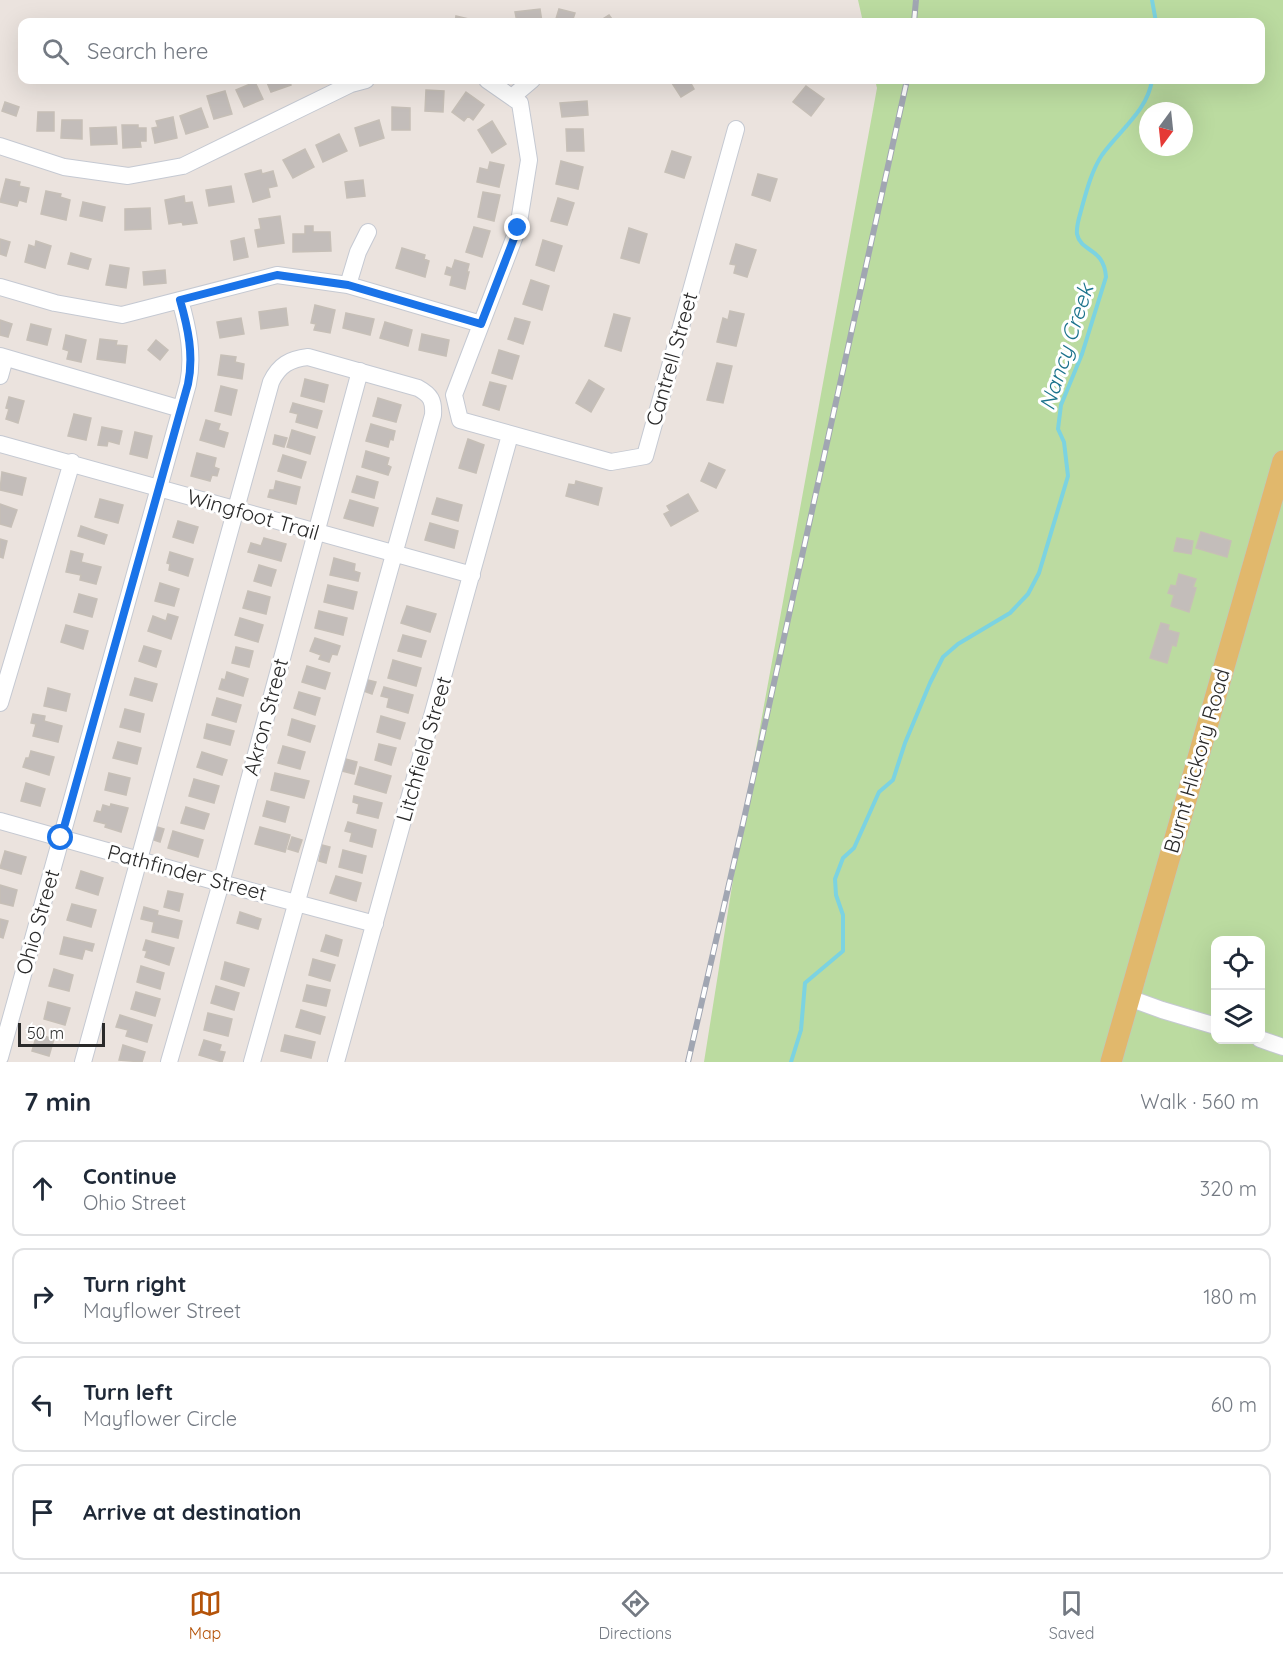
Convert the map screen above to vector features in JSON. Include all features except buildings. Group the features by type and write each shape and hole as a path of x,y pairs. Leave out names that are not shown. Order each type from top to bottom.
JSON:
{"main road":[{"name":"Burnt Hickory Road","path":"1111,1062 1283,461"}],"street":[{"path":"0,146 64,166 128,176 183,166 351,84"},
{"path":"493,84 520,103 528,160 518,228 454,395 460,420 510,435"},
{"path":"512,97 527,84"},
{"name":"Cantrell Street","path":"510,435 610,462 645,456 736,129"},
{"path":"348,285 358,252 368,232"},
{"path":"0,287 55,303 122,315 277,275 348,285 481,324"},
{"name":"Ohio Street","path":"0,1057 181,410 191,365 189,334 180,300"},
{"path":"0,376 3,357 181,410"},
{"path":"83,1062 271,382 275,373 283,365 308,357 418,388 429,395 434,405 252,1062"},
{"name":"Akron Street","path":"169,1062 221,883 360,371"},
{"name":"Litchfield Street","path":"336,1062 510,435"},
{"name":"Wingfoot Trail","path":"0,444 72,462 237,511 472,575"},
{"path":"0,703 72,462"},
{"name":"Pathfinder Street","path":"0,821 375,924"},
{"path":"1129,998 1211,1025"},
{"path":"1265,1041 1283,1047"}],"green space":[{"path":"858,0 1283,0 1283,1062 704,1062 739,842 876,84 1265,84 1265,18 862,18"}],"waterway":[{"name":"Nancy Creek","path":"1152,0 1155,18"},
{"name":"Nancy Creek","path":"791,1062 801,1030 805,983 843,951 843,915 836,895 835,879 843,858 854,848 879,792 893,780 905,743 943,657 958,644 1010,613 1028,594 1039,573 1068,476 1064,442 1058,429 1061,405 1082,354 1106,277 1101,260 1079,240 1078,220 1098,161 1139,111 1151,84"}],"railway":[{"path":"914,18 916,0"},
{"path":"688,1062 906,84"}],"route":[{"path":"61,838 188,384 191,351 180,300 277,275 348,285 481,324 518,228"}]}
